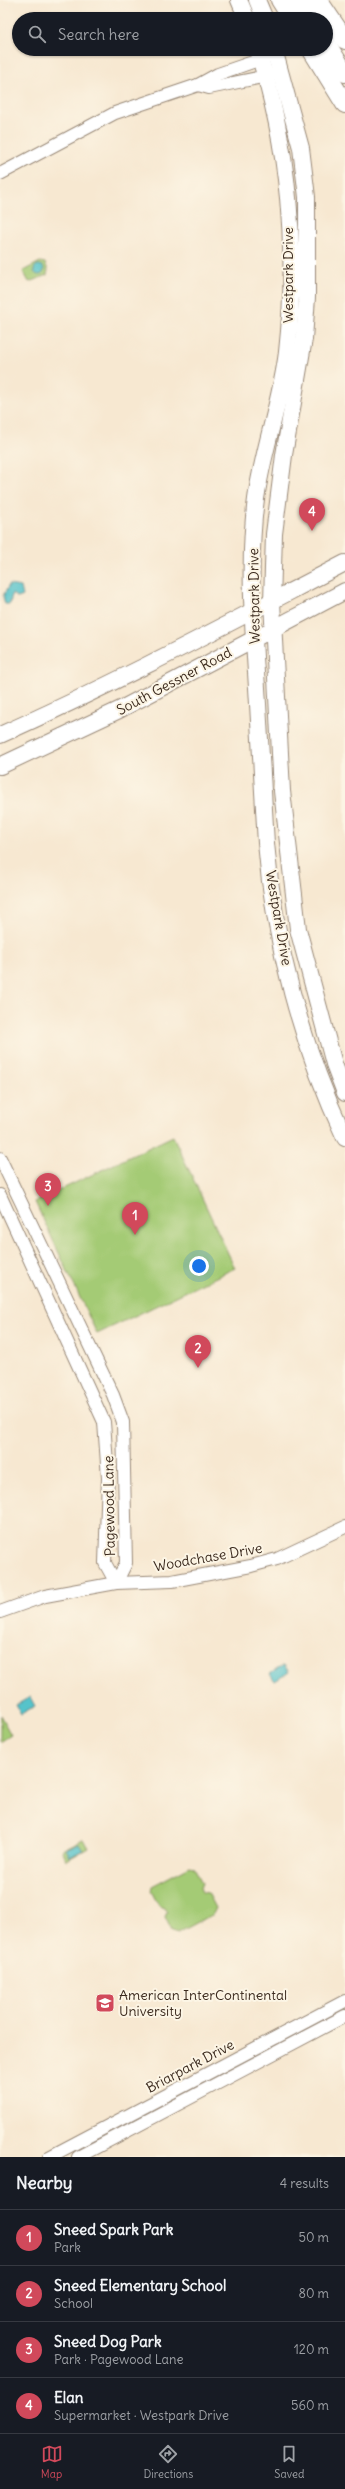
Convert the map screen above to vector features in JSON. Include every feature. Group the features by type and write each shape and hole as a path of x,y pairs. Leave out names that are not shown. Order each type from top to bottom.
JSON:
{"highway":[{"path":"280,0 288,12"},
{"path":"299,0 307,12"},
{"path":"318,0 326,12"},
{"path":"333,22 345,40"},
{"path":"333,54 345,74"},
{"path":"315,56 345,104"}],"main road":[{"path":"239,0 244,12"},
{"path":"257,0 262,12"},
{"name":"Westpark Drive","path":"268,56 301,148 307,197 307,296 304,339 284,455 275,526 272,602 282,791 298,929 334,1064 345,1093"},
{"name":"Westpark Drive","path":"274,74 279,133 287,196 290,244 288,337 286,354 256,498 252,552 251,611 264,792 266,845 279,933 293,989 318,1074 345,1138"},
{"path":"287,196 307,197"},
{"path":"288,337 304,339"},
{"name":"South Gessner Road","path":"0,735 61,708 251,611 272,602 345,563"},
{"name":"South Gessner Road","path":"0,766 119,710 345,591"},
{"path":"61,708 72,732"},
{"path":"264,792 282,791"},
{"path":"279,933 298,929"}],"street":[{"path":"0,174 115,113 198,85 218,74 260,56"},
{"path":"198,85 209,88 274,74"},
{"name":"Pagewood Lane","path":"0,1158 113,1395 123,1422 126,1563 116,1584"},
{"name":"Pagewood Lane","path":"0,1195 104,1422 108,1478 105,1563 116,1584"},
{"name":"Woodchase Drive","path":"0,1612 45,1596 116,1584 172,1581 251,1566 277,1559 345,1527"},
{"name":"Briarpark Drive","path":"49,2157 345,2000"},
{"name":"Briarpark Drive","path":"78,2157 345,2016"}],"green space":[{"path":"40,262 45,263 48,270 47,275 29,282 23,271"},
{"path":"173,1136 235,1268 97,1334 35,1202"},
{"path":"0,1715 11,1735 0,1742"},
{"path":"83,1839 88,1848 67,1860 62,1850"},
{"path":"190,1866 194,1867 202,1883 200,1888 202,1892 208,1893 216,1908 213,1914 178,1933 172,1931 165,1917 167,1912 164,1908 159,1906 151,1891 152,1886"}],"water":[{"path":"39,265 44,270 39,275 34,270"},
{"path":"9,585 21,587 23,596 18,598 12,594 10,604 5,604 3,596"},
{"path":"284,1665 289,1672 275,1681 270,1674"},
{"path":"30,1697 35,1706 21,1714 16,1705"},
{"path":"79,1843 83,1850 70,1857 66,1849"}],"place":[{"name":"Elan","path":"312,531"},
{"name":"Sneed Dog Park","path":"48,1206"},
{"name":"Sneed Spark Park","path":"135,1235"},
{"name":"Sneed Elementary School","path":"198,1368"},
{"name":"American InterContinental University","path":"105,2003"}]}
